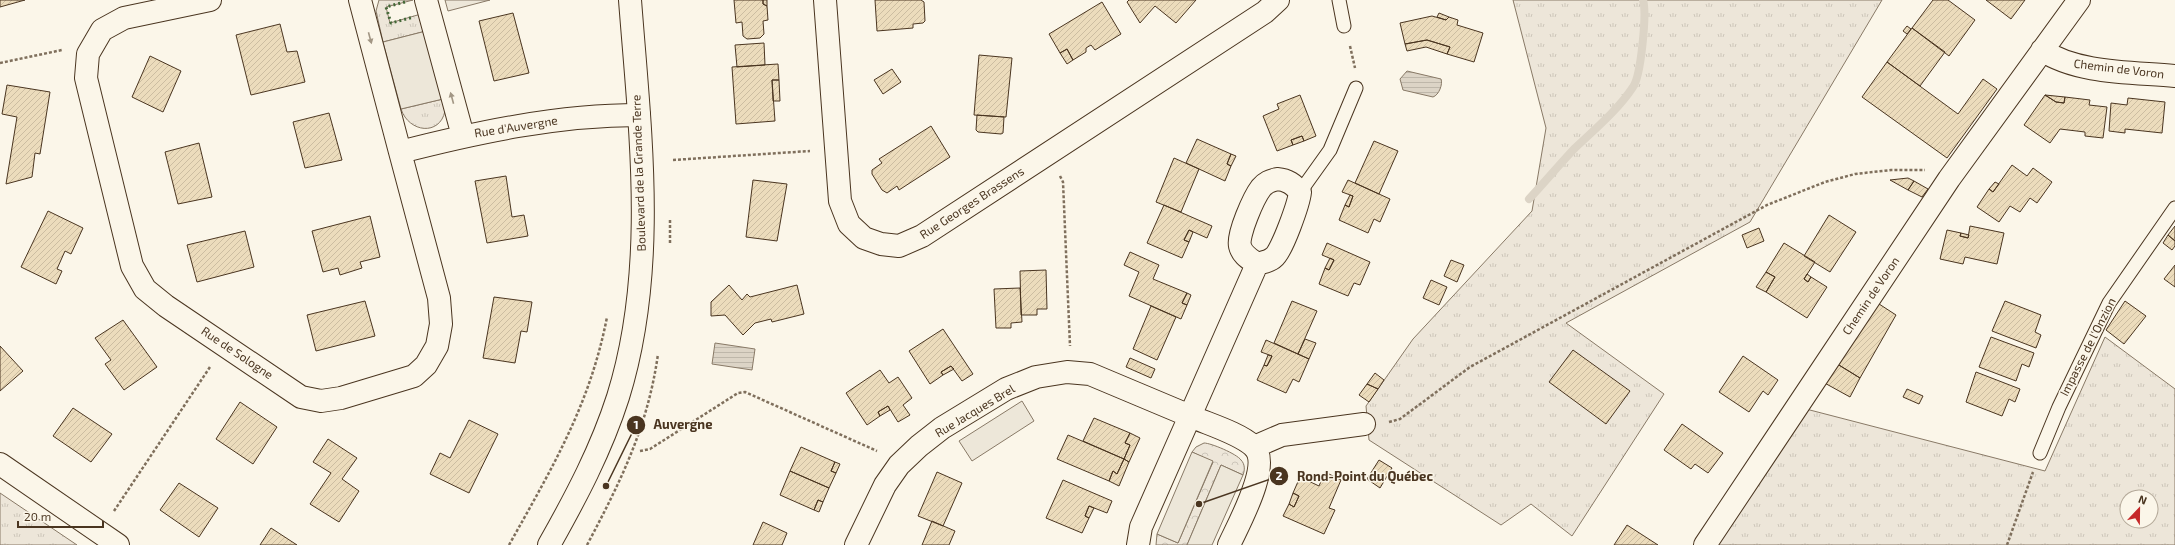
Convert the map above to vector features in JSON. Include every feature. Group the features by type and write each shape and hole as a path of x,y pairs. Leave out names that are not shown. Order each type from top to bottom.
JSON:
{"street":[{"name":"Rue de Sologne","path":"210,0 124,18 102,30 88,54 86,78 132,266 145,289 301,397 322,401 340,398 414,376 426,365 437,346 441,324 439,298 360,0"},
{"name":"Rue d'Auvergne","path":"426,0 462,136 570,118 639,115"},
{"name":"Boulevard de la Grande Terre","path":"549,545 587,476 604,437 618,396 637,308 642,265 643,206 639,115 630,0"},
{"name":"Rue Georges Brassens","path":"825,0 840,201 849,224 864,238 881,244 899,246 922,236 1265,12 1278,0"},
{"name":"Chemin de Voron","path":"1705,545 1949,180 2079,0"},
{"name":"Chemin de Voron","path":"2042,50 2060,60 2088,68 2175,76"},
{"path":"400,152 462,136"},
{"path":"1277,179 1287,180 1300,192 1299,202 1275,257 1266,262 1257,264 1245,256 1240,246 1240,236 1261,188 1269,181 1277,179"},
{"path":"1138,545 1141,527 1257,264"},
{"name":"Rue Jacques Brel","path":"856,545 885,485 899,465 919,446 942,428 1006,389 1036,377 1067,372 1090,374 1111,381 1243,439 1254,446"},
{"path":"1229,545 1257,480 1259,457 1254,446 1282,436 1364,424"},
{"path":"0,464 118,545"}],"lane":[{"path":"1338,0 1344,26"},
{"path":"1300,192 1330,150 1356,88"},
{"name":"Impasse de l'Onzion","path":"2040,452 2059,407 2108,303 2175,208"}],"path":[{"path":"1344,26 1358,80 1356,88"},
{"path":"0,63 76,47 88,54"},
{"path":"673,160 836,149"},
{"path":"1048,154 1063,182 1071,354 1067,372"},
{"path":"1364,424 1386,423 1400,419 1470,367 1767,205 1825,182 1854,174 1921,169 1936,173 1949,180"},
{"path":"509,545 559,456 575,423 585,398 604,334 608,312"},
{"path":"110,515 225,345"},
{"path":"640,451 650,449 738,393 745,392 885,454 899,465"},
{"path":"2007,545 2040,452"}],"green space":[{"path":"379,0 413,0 386,7 390,23 421,14 426,31 383,42 376,11"},
{"path":"1513,0 1882,0 1750,222 1566,323 1664,394 1572,536 1531,504 1501,525 1369,440 1366,406 1413,339 1532,211 1546,128"},
{"path":"443,99 445,111 442,119 437,125 431,128 417,127 405,117 401,109"},
{"path":"2105,337 2175,389 2175,545 1717,545 1806,409 2045,471"},
{"path":"1204,443 1224,449 1239,458 1244,465 1243,475 1221,465 1187,545 1156,545 1157,534 1178,543 1213,462 1192,452 1196,447"},
{"path":"0,493 77,545 0,545"}],"shaded area":[{"path":"445,0 490,0 448,11"},
{"path":"426,31 443,99 401,109 383,42"},
{"path":"1407,71 1441,79 1439,92 1433,97 1403,90 1400,79"},
{"path":"715,343 755,349 752,370 712,364"},
{"path":"1022,401 1034,421 972,461 959,441"},
{"path":"1192,452 1213,461 1178,543 1157,534"},
{"path":"1221,465 1243,475 1212,545 1187,545"}],"building":[{"path":"0,0 25,0 0,7"},
{"path":"734,0 763,0 763,4 767,6 768,20 763,21 764,34 760,38 747,39 743,36 742,22 736,23"},
{"path":"763,0 767,0 767,6 763,4"},
{"path":"875,0 921,0 924,2 925,21 923,23 913,24 913,28 877,31"},
{"path":"1129,0 1196,0 1176,23 1155,6 1140,23 1127,2"},
{"path":"1933,0 1948,0 1975,20 1949,56 1912,28"},
{"path":"1986,0 2025,0 2011,19"},
{"path":"1102,2 1121,34 1095,50 1091,45 1086,48 1086,52 1073,60 1067,49 1060,53 1049,34"},
{"path":"513,13 529,73 494,81 479,21"},
{"path":"1439,13 1449,17 1446,20 1437,17"},
{"path":"1432,16 1446,20 1449,17 1458,20 1457,25 1483,33 1474,62 1447,54 1450,47 1427,40 1405,44 1400,23"},
{"path":"280,24 287,52 297,51 305,82 251,95 236,35"},
{"path":"1907,26 1911,29 1907,34 1903,31"},
{"path":"1912,28 1945,52 1920,86 1887,62"},
{"path":"1427,40 1450,47 1447,54 1426,47 1407,51 1405,44"},
{"path":"764,43 765,65 737,67 735,45"},
{"path":"1067,49 1073,60 1067,64 1060,53"},
{"path":"979,55 1012,58 1006,117 974,115"},
{"path":"150,56 181,71 163,112 132,97"},
{"path":"1887,62 1958,114 1983,79 1997,89 1947,158 1862,97"},
{"path":"778,64 779,80 772,80 775,121 736,124 732,67"},
{"path":"892,69 901,82 883,94 874,80"},
{"path":"772,80 779,80 780,101 773,101"},
{"path":"7,85 50,92 40,154 35,153 32,177 6,184 17,117 2,114"},
{"path":"1300,95 1316,136 1304,141 1302,136 1291,140 1293,145 1277,151 1263,116 1279,109 1277,104"},
{"path":"2045,95 2056,102 2064,103 2065,97 2090,100 2089,105 2107,107 2103,138 2085,136 2085,132 2060,129 2050,143 2024,125"},
{"path":"2045,95 2065,97 2064,103 2056,102"},
{"path":"2128,98 2165,102 2162,133 2125,129 2125,133 2109,131 2111,103 2127,105"},
{"path":"329,113 342,160 305,168 293,122"},
{"path":"977,115 1004,117 1003,133 978,132 976,130"},
{"path":"931,126 950,157 899,190 897,186 887,193 882,190 872,174 872,170 882,163 879,159"},
{"path":"1302,136 1304,141 1293,145 1291,140"},
{"path":"1197,139 1231,154 1227,164 1231,166 1225,181 1186,163"},
{"path":"1374,141 1398,151 1379,194 1355,183"},
{"path":"199,143 212,197 178,204 165,152"},
{"path":"1231,154 1236,156 1231,166 1227,164"},
{"path":"1174,158 1199,169 1181,212 1156,202"},
{"path":"2012,165 2027,176 2033,168 2052,182 2037,203 2030,198 2020,212 2010,206 1999,222 1977,207 1989,189 1993,192"},
{"path":"506,176 512,217 524,215 528,236 487,243 475,181"},
{"path":"1908,178 1914,181 1908,190 1890,180"},
{"path":"753,180 787,184 777,241 746,237"},
{"path":"1348,180 1390,199 1380,222 1374,219 1368,233 1339,220 1345,205 1349,207 1353,196 1342,192"},
{"path":"1914,181 1928,189 1922,197 1908,190"},
{"path":"1995,182 1999,184 1993,192 1989,189"},
{"path":"1350,195 1353,196 1349,207 1345,205"},
{"path":"1164,205 1212,226 1207,238 1189,230 1184,240 1189,242 1182,258 1147,243"},
{"path":"48,211 83,228 71,254 65,251 57,269 62,271 56,284 21,267"},
{"path":"1829,215 1856,232 1830,272 1804,256"},
{"path":"370,216 380,257 360,262 362,268 340,275 338,268 323,272 312,231"},
{"path":"1970,226 2004,233 1997,264 1965,257 1963,264 1940,259 1947,230 1961,233 1960,236 1968,238"},
{"path":"2175,226 2175,241 2168,235"},
{"path":"1759,228 1764,241 1747,248 1742,235"},
{"path":"1189,230 1193,232 1189,242 1184,240"},
{"path":"245,231 254,267 197,282 187,245"},
{"path":"1961,233 1969,235 1968,238 1960,236"},
{"path":"2168,235 2175,241 2175,246 2172,250 2163,243"},
{"path":"1327,243 1370,262 1360,285 1354,283 1348,296 1319,284 1325,268 1329,270 1334,260 1322,255"},
{"path":"1784,243 1815,262 1804,279 1808,282 1811,277 1827,287 1807,318 1766,292 1775,277 1766,272"},
{"path":"1130,252 1159,265 1153,279 1187,293 1182,303 1187,305 1181,319 1129,296 1139,272 1124,265"},
{"path":"1330,258 1334,260 1329,270 1325,268"},
{"path":"1451,260 1464,265 1457,282 1444,276"},
{"path":"2175,265 2175,287 2164,279"},
{"path":"1046,270 1047,309 1037,309 1037,315 1021,315 1020,271"},
{"path":"1766,272 1775,277 1766,292 1756,287"},
{"path":"1807,274 1811,277 1808,282 1804,279"},
{"path":"1431,280 1447,287 1439,305 1423,298"},
{"path":"729,285 742,300 747,294 750,297 797,285 804,314 772,322 771,319 755,323 743,335 725,315 711,316 711,302"},
{"path":"1020,288 1022,322 1011,323 1011,328 996,328 994,289"},
{"path":"1187,293 1191,295 1187,305 1182,303"},
{"path":"494,297 532,302 527,332 521,331 515,363 483,358"},
{"path":"365,301 375,336 316,351 307,315"},
{"path":"1292,301 1317,311 1298,354 1274,343"},
{"path":"2005,301 2041,315 2035,332 2041,335 2036,348 1992,331"},
{"path":"2125,301 2146,316 2124,344 2106,330"},
{"path":"1876,302 1896,315 1860,378 1834,362"},
{"path":"1151,306 1176,317 1157,360 1133,349"},
{"path":"123,320 157,367 124,390 105,364 111,360 95,338"},
{"path":"943,329 973,374 962,381 951,366 941,372 943,375 930,384 909,351"},
{"path":"1991,337 2034,353 2029,367 2022,364 2016,381 1979,367"},
{"path":"1305,339 1316,343 1309,359 1298,354"},
{"path":"1266,340 1309,359 1299,382 1293,379 1286,393 1257,380 1264,365 1267,366 1272,356 1261,352"},
{"path":"0,346 23,371 0,391"},
{"path":"1573,350 1630,391 1606,424 1549,382"},
{"path":"1268,355 1272,356 1267,366 1264,365"},
{"path":"1743,356 1778,380 1768,395 1763,391 1749,412 1719,392"},
{"path":"1130,358 1155,369 1151,378 1126,367"},
{"path":"1834,362 1860,378 1850,397 1821,381"},
{"path":"951,366 954,369 943,375 941,372"},
{"path":"880,370 889,383 898,377 912,398 903,405 910,415 898,422 888,406 878,412 880,416 867,425 846,393"},
{"path":"1976,372 2020,389 2015,402 2009,399 2002,416 1966,402"},
{"path":"1375,373 1384,380 1378,389 1367,384"},
{"path":"1367,384 1378,389 1369,402 1359,395"},
{"path":"1907,389 1923,396 1919,404 1903,397"},
{"path":"240,402 277,427 253,464 216,439"},
{"path":"888,406 890,410 880,416 878,412"},
{"path":"73,408 112,434 91,462 53,436"},
{"path":"1094,418 1130,433 1125,443 1130,445 1124,459 1083,441"},
{"path":"469,420 498,434 469,493 430,474 440,453 450,458"},
{"path":"1682,424 1723,453 1708,473 1695,464 1691,469 1664,450"},
{"path":"1130,433 1140,438 1129,462 1124,459 1130,445 1125,443"},
{"path":"1068,435 1124,459 1117,474 1113,471 1109,481 1057,459"},
{"path":"328,439 357,458 342,479 359,491 339,522 310,504 331,473 313,462"},
{"path":"801,447 835,462 831,471 836,473 829,488 790,471"},
{"path":"1124,459 1129,462 1119,486 1109,481 1113,471 1117,474"},
{"path":"1379,460 1392,468 1380,488 1367,479"},
{"path":"835,462 840,464 836,473 831,471"},
{"path":"790,471 829,488 823,502 818,500 814,510 780,495"},
{"path":"937,472 962,483 943,526 918,516"},
{"path":"1325,472 1341,480 1329,508 1335,510 1324,534 1283,516 1289,504 1294,507 1299,496 1293,493 1300,477 1319,486"},
{"path":"1063,480 1112,501 1107,513 1089,506 1085,516 1089,518 1082,533 1046,518"},
{"path":"179,483 218,508 199,537 160,510"},
{"path":"1293,493 1299,496 1294,507 1289,504"},
{"path":"818,500 823,502 819,512 814,510"},
{"path":"1089,506 1094,508 1089,518 1085,516"},
{"path":"932,521 955,531 949,545 922,545"},
{"path":"763,522 787,533 782,545 753,545"},
{"path":"1627,525 1658,545 1614,545"},
{"path":"271,528 297,545 260,545"}],"waterway":[{"path":"1529,199 1574,149 1613,112 1633,87 1636,81 1641,58 1644,18 1643,0"}],"hedge":[{"path":"405,2 386,7 391,23 414,17"}],"place":[{"name":"Auvergne","path":"606,486"},
{"name":"Rond-Point du Québec","path":"1199,504"}]}
